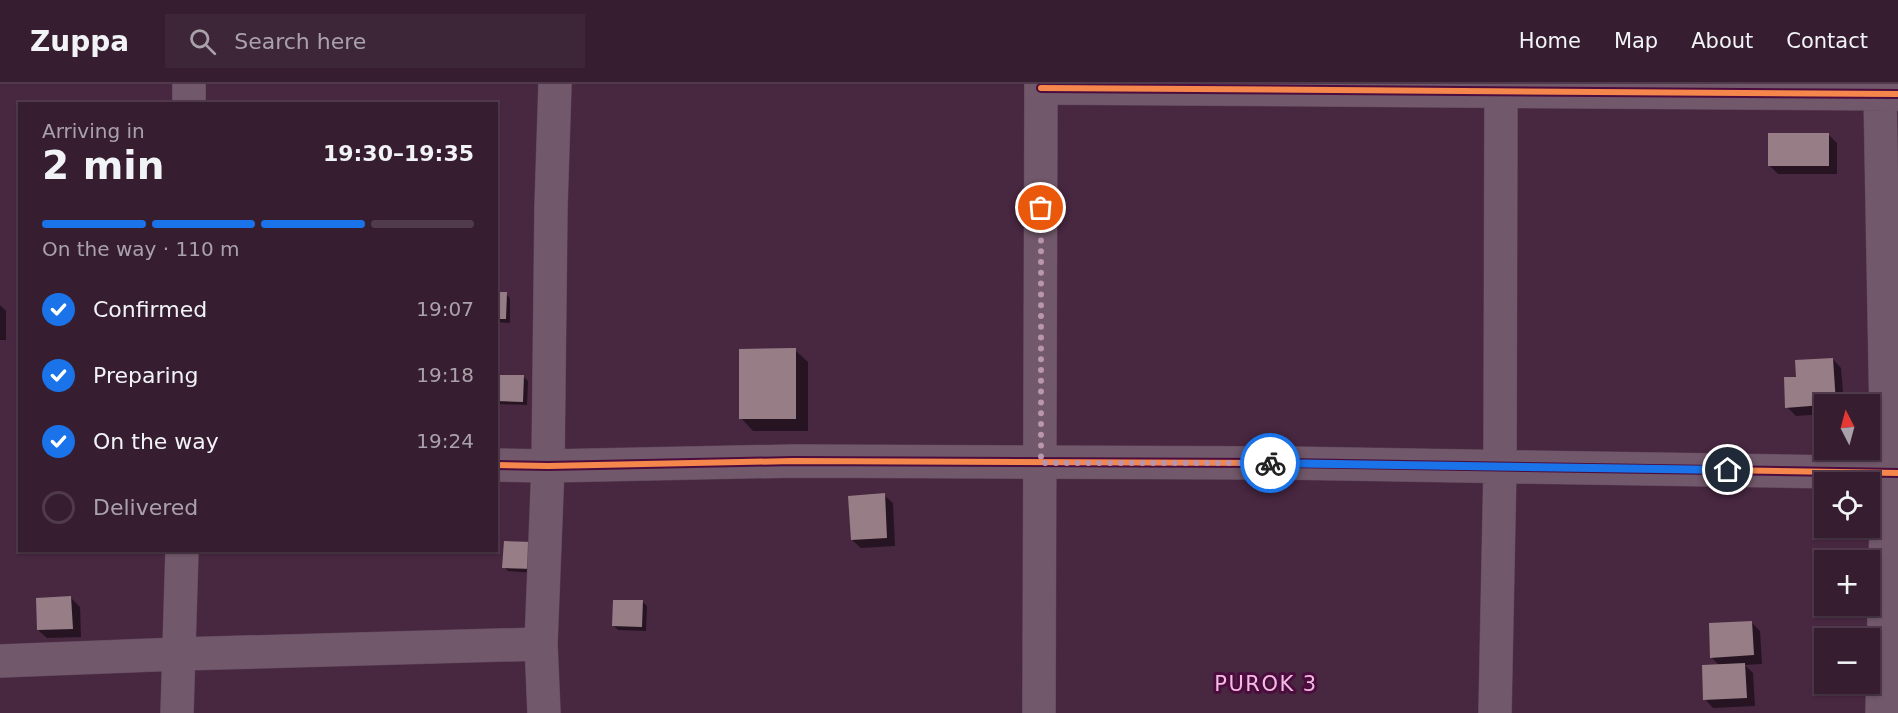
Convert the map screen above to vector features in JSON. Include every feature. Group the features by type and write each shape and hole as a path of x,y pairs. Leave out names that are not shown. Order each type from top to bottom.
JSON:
{"street":[{"path":"189,84 189,102"},
{"path":"544,713 541,644 548,466 555,84"},
{"path":"1038,713 1041,463 1041,86 1889,94 1892,473 1882,713"},
{"path":"1496,713 1502,91"},
{"path":"498,465 793,461 1286,463 1892,473"},
{"path":"177,713 182,552"},
{"path":"0,660 541,644"}],"building":[{"path":"1768,133 1829,133 1829,166 1768,166"},
{"path":"498,292 507,292 506,319 498,319"},
{"path":"796,348 796,419 739,419 739,349"},
{"path":"1833,358 1835,394 1814,394 1814,406 1785,408 1784,377 1796,377 1795,360"},
{"path":"498,375 524,375 523,402 498,401"},
{"path":"885,493 887,538 851,540 848,496"},
{"path":"504,541 534,542 533,569 502,568"},
{"path":"71,596 73,629 37,630 36,598"},
{"path":"613,600 643,600 642,627 612,626"},
{"path":"1752,621 1754,655 1710,658 1709,623"},
{"path":"1745,663 1747,698 1703,700 1702,665"}],"cycle path":[{"path":"1041,88 1898,94"},
{"path":"498,465 793,461 1286,463 1898,473"}],"way so far":[{"path":"1041,208 1041,463 1270,463"}],"district":[{"name":"PUROK 3","path":"1266,684"}],"route":[{"path":"1270,463 1728,470"}]}
